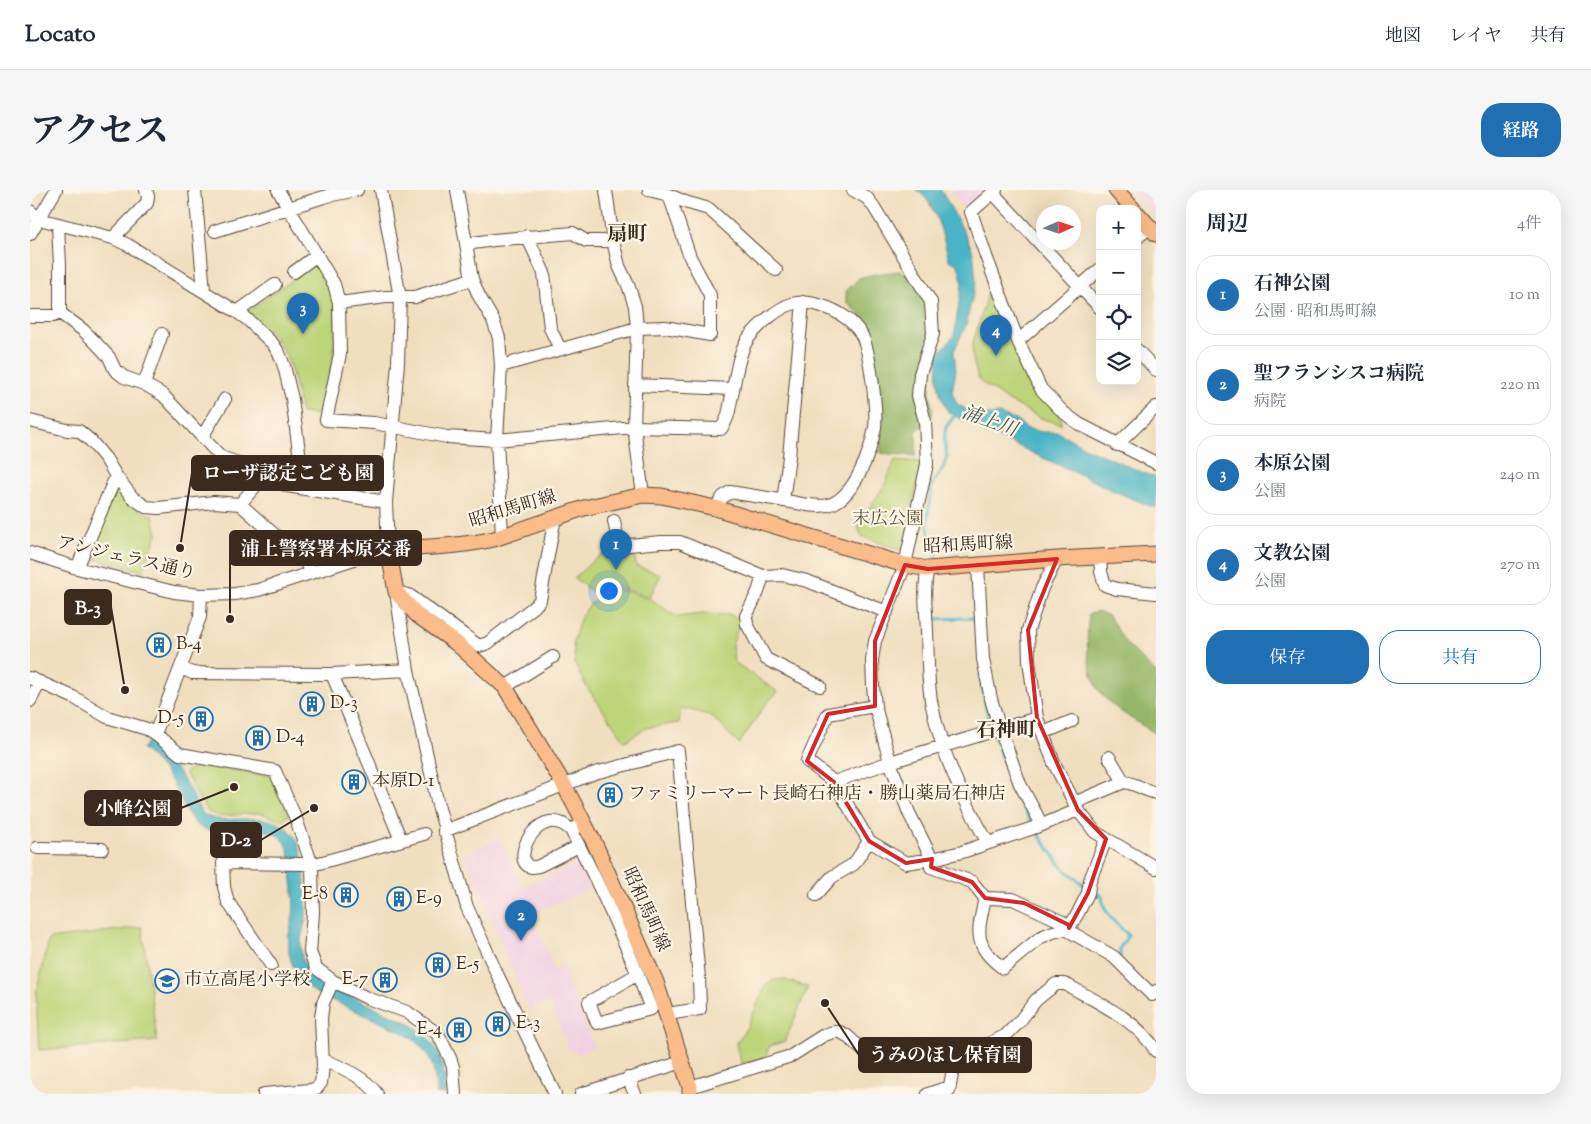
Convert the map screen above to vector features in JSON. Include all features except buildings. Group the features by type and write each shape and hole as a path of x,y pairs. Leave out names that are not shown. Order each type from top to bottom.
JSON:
{"main road":[{"path":"1116,190 1129,205"},
{"path":"1141,217 1153,230"},
{"name":"昭和馬町線","path":"388,548 420,548 472,543 502,536 555,517 643,495 678,498 905,566 928,569 1100,556 1156,554"},
{"path":"388,548 396,592"},
{"name":"昭和馬町線","path":"396,592 417,615 456,643 505,687 564,785 578,826 595,844 653,973 690,1091"}],"street":[{"path":"30,234 34,215 56,190"},
{"path":"113,238 147,203 148,196 146,190"},
{"path":"195,190 204,291"},
{"path":"278,190 334,284 339,303 340,354 326,420 374,423 447,437 497,440 634,428 721,429 727,418 741,354 741,341 785,305 810,302 841,314 854,324 863,336 872,377 875,425 872,441 854,483 843,497 829,505 814,506 730,492 723,497 715,508"},
{"path":"215,231 327,196 357,190"},
{"path":"381,190 400,298 398,363 386,502 388,548"},
{"path":"457,190 472,280 493,320 499,338 500,366 497,440 502,536"},
{"path":"606,190 613,241 619,266 635,306 637,328 634,428 643,495"},
{"path":"648,190 709,209 776,270"},
{"path":"853,190 867,198 874,207 931,302 933,334 920,374 918,396 925,421 927,464 905,566 875,641 872,660 872,686 875,706 890,762 909,813 932,859 931,867 972,882 985,898 1013,899 1069,925 1070,930 1114,958 1152,995 1156,990"},
{"path":"1096,304 994,192 971,212 1018,341 1041,389 1063,412 1079,424 1117,445 1156,463"},
{"path":"500,366 637,328 665,327 714,336 710,295 690,257 669,195"},
{"path":"34,215 58,225 113,238 128,245 237,312 273,344 284,366 296,419 304,489"},
{"path":"58,225 60,313"},
{"path":"1141,236 1153,230"},
{"path":"466,244 528,236 573,233 586,241 613,241"},
{"path":"528,236 544,273 550,328 560,349"},
{"path":"294,272 317,255"},
{"path":"1018,341 1096,272"},
{"path":"339,303 415,297 472,280"},
{"path":"237,312 275,285"},
{"path":"783,501 789,457 803,302"},
{"path":"30,316 53,316 60,313"},
{"path":"60,313 83,330 95,342 109,357 115,370 124,377 144,384 163,395 221,457 287,486 386,502"},
{"path":"144,384 162,334"},
{"path":"1141,354 1156,370"},
{"path":"635,385 733,389"},
{"path":"202,437 224,399"},
{"path":"1117,445 1156,407"},
{"path":"30,421 79,431 106,459 132,497 146,507 159,508 214,502 240,504 305,562 312,572"},
{"path":"77,568 116,476"},
{"path":"240,504 264,476"},
{"path":"555,517 540,600 488,643 478,646 409,595 396,592 408,670 444,831 468,907 498,976 555,1094"},
{"path":"614,521 619,546 680,542 763,576 782,575 807,582 887,612"},
{"name":"アンジェラス通り","path":"30,553 77,568 174,592 201,595 235,594 258,590 388,548"},
{"path":"1100,556 1100,572 1105,585 1118,589 1156,593"},
{"path":"1057,559 1042,588 1028,630 1029,661 1038,718 1054,763 1076,807 1095,832 1156,868"},
{"path":"978,566 983,659 991,699 1020,784 1042,825"},
{"path":"928,569 926,601 932,704 948,764 965,802 988,843"},
{"path":"763,576 758,592 746,616 747,624 766,660 820,686"},
{"path":"155,734 200,617 201,595"},
{"path":"505,687 553,657"},
{"path":"181,668 192,674 332,674 408,670"},
{"path":"332,674 401,840"},
{"path":"31,699 35,680 73,697 108,717 147,729 180,754 275,771 296,819 308,865 313,913 310,952 316,968 332,982 367,998 407,1012 438,1034 453,1067 455,1094"},
{"path":"875,706 828,714 807,761 834,782 869,842 906,862 932,859 962,852 1042,825 1124,782 1156,793"},
{"path":"834,782 890,762 1038,718"},
{"path":"1043,733 1072,721"},
{"path":"444,831 603,771 678,752 699,978 700,1009 667,1014"},
{"path":"1109,757 1124,782"},
{"path":"579,846 539,866 532,867 527,865 525,861 525,850 529,836 539,827 556,821 566,825 578,826 579,846 596,878 638,974 651,1009 597,1023 589,1002 638,974"},
{"path":"271,965 228,902 224,887 223,863 308,865 424,834"},
{"path":"985,898 979,930 980,940 987,955 1002,968 1007,966 1041,937 1069,928 1078,913 1106,839"},
{"path":"816,895 832,877 854,864 869,842"},
{"path":"37,848 102,849"},
{"path":"264,1094 310,1090 317,1088 321,1084 323,1060 321,1018 323,1003 332,982"},
{"path":"690,1091 791,1056 824,1035 834,1032 846,1035 866,1053 879,1059 918,1056 943,1050 988,1044 1005,1036 1036,1000 1056,984 1069,986 1106,1007 1148,1038 1156,1050"},
{"path":"928,1094 943,1089 950,1093 954,1063 943,1050"},
{"path":"323,1060 356,1075 377,1094"},
{"path":"581,1094 682,1062"},
{"path":"628,1078 635,1094"}],"highlighted area":[{"path":"1057,559 1028,630 1037,718 1078,810 1106,839 1088,893 1069,928 1069,925 1024,903 985,898 972,882 931,867 932,859 906,863 869,841 834,782 807,761 828,714 875,706 875,641 905,565 928,569"}],"shaded area":[{"path":"950,190 985,190 964,210"},
{"path":"1131,190 1156,190 1156,217"},
{"path":"500,839 522,887 580,863 591,888 532,914 554,970 563,967 594,1047 577,1054 576,1050 570,1052 549,1002 529,1010 464,853"}],"green space":[{"path":"315,263 331,291 335,321 331,369 322,415 301,413 286,356 272,334 247,312"},
{"path":"899,271 925,283 937,303 930,365 930,392 933,414 916,432 916,456 881,453 881,414 876,361 868,329 863,319 846,302 846,291 859,278"},
{"path":"990,286 993,286 1030,380 1061,418 1061,424 1043,419 1007,400 982,383 978,378 973,360 972,345"},
{"name":"末広公園","path":"895,460 922,462 903,551 861,536 858,526 885,484"},
{"path":"115,490 119,490 133,506 153,516 157,534 143,571 87,557"},
{"path":"611,548 635,556 636,566 661,574 650,597 616,586 591,591 574,578"},
{"path":"619,589 650,599 677,617 702,614 731,615 741,619 732,645 734,662 778,692 765,705 739,744 710,715 681,708 679,723 646,728 625,741 586,686 575,664 573,643 581,616 593,601 606,590"},
{"path":"1098,611 1109,616 1125,642 1156,673 1156,733 1128,717 1111,704 1099,690 1094,680 1088,659 1088,625 1089,614"},
{"path":"201,765 271,776 289,815 281,821 261,813 219,816 208,812 185,772"},
{"path":"142,927 157,1041 39,1050 36,994 49,939"},
{"path":"782,979 808,987 785,1041 770,1046 767,1051 768,1057 741,1064 736,1044 747,1027 766,985 772,981"}],"water":[{"name":"浦上川","path":"916,190 941,190 962,228 972,249 974,259 976,282 966,325 954,351 956,371 952,392 957,404 970,411 986,415 999,414 1018,421 1026,428 1042,432 1058,432 1088,449 1156,478 1156,508 1118,493 949,413 938,384 938,354 954,336 962,283 957,264 949,260 934,212 929,203"},
{"path":"149,740 179,773 201,812 209,817 218,819 261,819 271,821 290,831 298,842 302,856 306,919 301,949 307,968 322,983 407,1022 426,1036 441,1061 446,1094 436,1094 432,1065 429,1057 419,1044 402,1032 316,993 298,975 291,960 288,943 294,899 290,857 286,844 279,836 269,832 258,830 221,832 210,831 200,827 190,817 168,776 142,749"}],"waterway":[{"name":"浦上川","path":"936,559 937,552 929,534 927,521 932,485 943,468 947,456 944,439 946,427 956,414"},
{"path":"931,617 931,619 975,618 975,624"},
{"path":"980,675 991,727"},
{"path":"993,733 1011,785 1032,824"},
{"path":"1036,831 1063,868 1085,886"},
{"path":"1092,890 1102,896 1108,913 1128,935 1120,948 1120,957"}],"place":[{"name":"本原公園","path":"303,334"},
{"name":"文教公園","path":"996,356"},
{"name":"ローザ認定こども園","path":"180,548"},
{"name":"石神公園","path":"616,570"},
{"name":"浦上警察署本原交番","path":"230,619"},
{"name":"B-4","path":"159,645"},
{"name":"B-3","path":"125,690"},
{"name":"D-3","path":"312,704"},
{"name":"D-5","path":"201,719"},
{"name":"D-4","path":"258,738"},
{"name":"本原D-1","path":"354,782"},
{"name":"小峰公園","path":"234,787"},
{"name":"ファミリーマート長崎石神店・勝山薬局石神店","path":"610,795"},
{"name":"D-2","path":"314,808"},
{"name":"E-8","path":"346,895"},
{"name":"E-9","path":"399,899"},
{"name":"聖フランシスコ病院","path":"521,941"},
{"name":"E-5","path":"438,965"},
{"name":"E-7","path":"385,980"},
{"name":"市立高尾小学校","path":"167,981"},
{"name":"うみのほし保育園","path":"825,1003"},
{"name":"E-3","path":"498,1024"},
{"name":"E-4","path":"459,1030"}],"district":[{"name":"扇町","path":"627,235"},
{"name":"石神町","path":"1006,731"}]}
